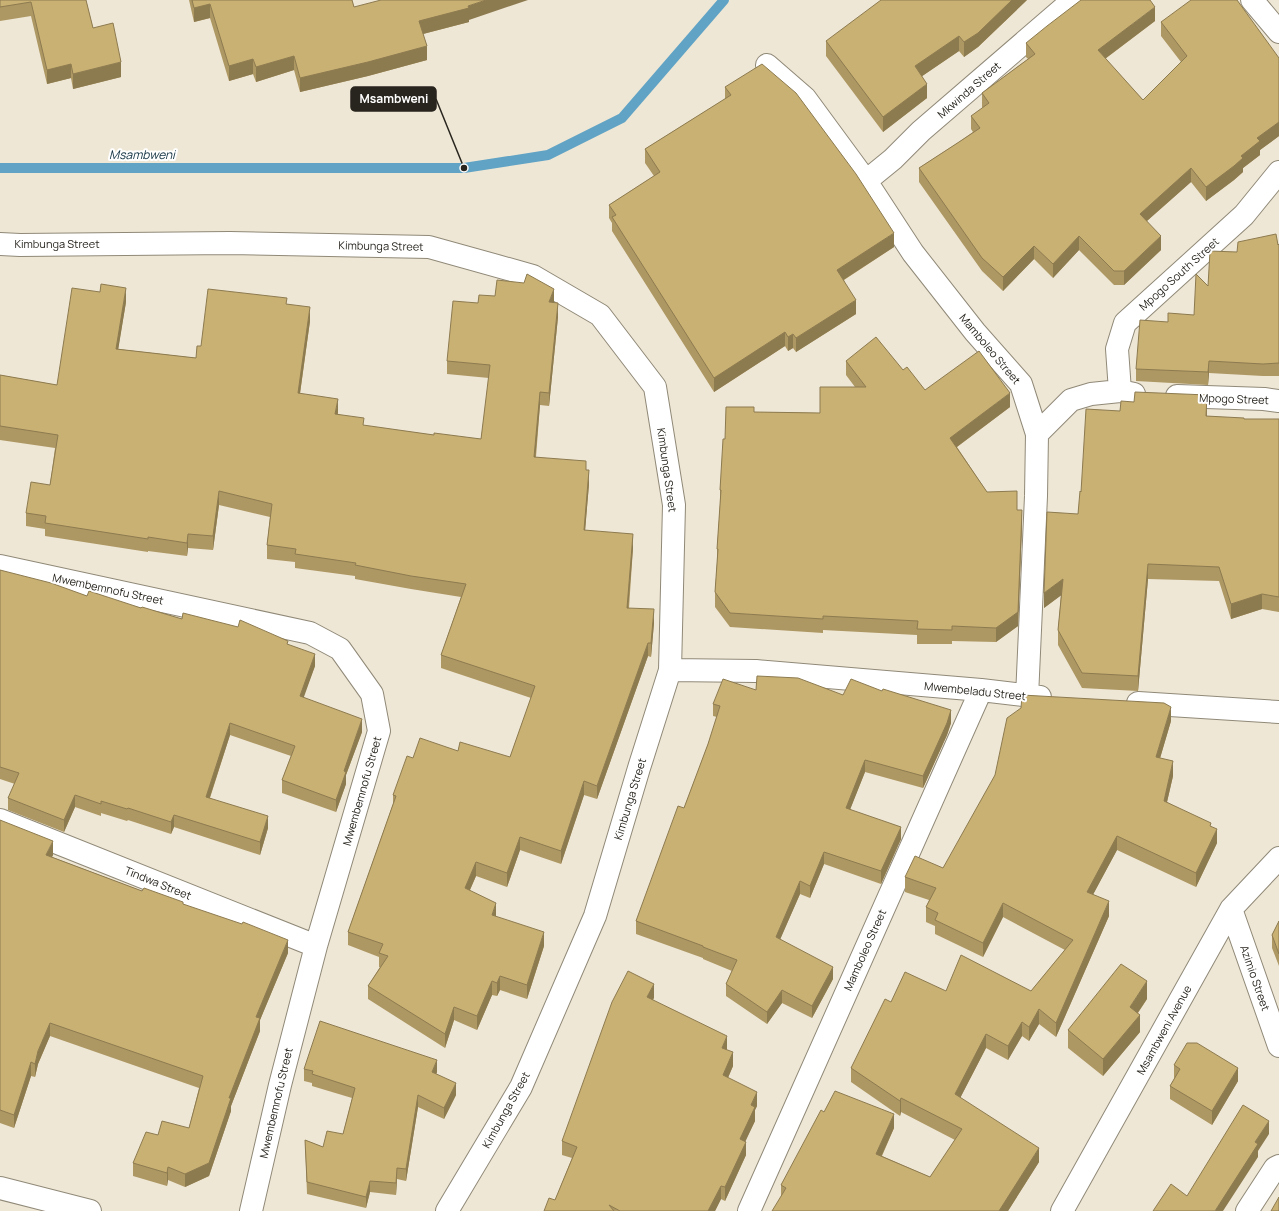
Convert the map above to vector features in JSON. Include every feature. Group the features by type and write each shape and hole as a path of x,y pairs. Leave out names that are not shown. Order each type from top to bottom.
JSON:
{"street":[{"name":"Mkwinda Street","path":"866,181 893,159 921,131 1073,0"},
{"path":"1252,0 1279,32"},
{"name":"Mamboleo Street","path":"767,65 805,98 866,181 913,253 975,332 1021,384 1037,434 1036,496 1026,697"},
{"name":"Mpogo South Street","path":"1120,391 1116,349 1125,323 1244,215 1279,172"},
{"name":"Kimbunga Street","path":"0,244 230,243 429,247 533,276 600,315 655,387 674,505 670,670 639,768 596,916 521,1088 447,1211"},
{"name":"Mpogo Street","path":"1037,434 1071,400 1091,394 1120,391 1154,396 1264,399 1279,401"},
{"name":"Mwembemnofu Street","path":"0,566 310,632 340,649 372,694 379,731 316,946 280,1085 251,1211"},
{"name":"Mwembeladu Street","path":"670,670 756,671 981,690 1026,697 1058,698"},
{"name":"Mamboleo Street","path":"749,1211 981,690"},
{"path":"1121,702 1279,712"},
{"name":"Tindwa Street","path":"0,820 316,946"},
{"name":"Msambweni Avenue","path":"1062,1211 1231,910 1279,858"},
{"name":"Azimio Street","path":"1231,910 1279,1046"},
{"path":"1247,1211 1275,1168 1279,1166"},
{"path":"0,1188 90,1211"}],"building":[{"path":"0,0 86,0 93,28 113,23 121,62 73,74 71,64 47,70 31,2 0,7"},
{"path":"192,0 352,0 354,7 381,0 486,0 468,6 469,8 419,21 427,46 300,78 294,56 256,67 253,59 229,66 210,4 194,8"},
{"path":"881,0 1012,0 978,33 964,42 959,36 915,66 927,84 883,117 826,41"},
{"path":"1081,0 1150,0 1155,7 1098,50 1143,100 1187,56 1161,22 1191,0 1237,0 1279,58 1279,122 1257,138 1260,141 1241,156 1243,158 1206,187 1191,168 1140,214 1161,236 1124,271 1114,271 1079,236 1053,264 1034,246 1003,277 982,258 919,168 980,128 971,116 989,103 982,93 1035,54 1026,43"},
{"path":"762,64 796,93 856,174 894,233 837,270 856,300 796,338 793,334 788,337 785,332 714,378 612,217 616,215 609,205 660,172 645,149 731,95 725,87"},
{"path":"1276,234 1278,245 1279,244 1279,363 1263,364 1209,361 1208,372 1136,369 1140,320 1168,322 1168,313 1194,315 1196,274 1208,286 1210,251 1237,252 1238,242"},
{"path":"527,274 554,289 549,302 558,303 549,393 540,392 534,457 586,461 586,470 589,470 584,530 633,534 627,608 654,609 651,643 648,643 597,786 584,781 561,851 520,837 507,873 476,862 465,888 496,903 492,915 544,932 527,985 500,976 497,983 492,981 477,1016 454,1007 445,1034 368,986 388,956 379,953 383,944 348,932 396,796 393,795 407,756 413,758 420,738 458,751 460,742 510,757 535,686 441,655 466,584 411,576 355,565 356,563 295,554 296,549 267,545 272,504 219,491 213,536 188,534 187,543 148,537 148,539 45,523 46,516 26,513 31,482 50,485 58,435 0,426 0,375 57,385 72,288 100,292 101,284 126,288 116,349 196,358 197,346 201,346 208,289 287,298 286,304 310,307 298,393 338,399 335,414 364,418 363,425 434,435 434,433 481,439 490,365 447,361 453,301 478,303 479,295 495,296 497,280 524,283"},
{"path":"876,337 903,370 907,367 925,390 979,351 1010,393 950,438 987,492 1017,491 1017,510 1022,510 1018,612 996,628 952,626 952,630 917,629 918,621 823,616 823,619 730,613 715,592 726,407 754,407 754,412 820,413 820,387 866,387 846,361"},
{"path":"1135,392 1207,395 1206,416 1244,419 1279,419 1279,597 1262,594 1231,604 1219,567 1148,564 1138,676 1082,673 1058,630 1063,579 1044,593 1047,512 1078,514 1080,491 1081,492 1086,409 1120,411 1121,401 1134,402"},
{"path":"0,570 51,583 87,596 89,591 141,608 142,607 182,619 183,613 238,627 240,620 288,641 287,644 315,654 300,696 362,719 344,771 346,772 336,800 282,780 295,746 230,723 206,797 268,816 260,842 174,815 171,822 128,808 127,809 101,801 101,804 75,795 64,820 8,798 19,773 0,767"},
{"path":"757,676 798,678 843,695 851,679 882,691 883,689 951,710 947,723 923,776 865,760 846,808 901,827 881,871 824,852 810,886 800,881 776,937 833,967 812,1006 782,990 767,1012 726,984 737,960 636,921 678,806 684,808 708,744 720,706 713,704 723,679 756,690"},
{"path":"1022,695 1164,703 1171,707 1156,757 1173,761 1164,801 1211,823 1210,826 1217,829 1196,873 1117,836 1087,892 1109,901 1056,1023 1039,1009 1029,1027 1022,1022 1008,1046 986,1034 955,1094 1039,1148 999,1211 772,1211 786,1188 781,1185 821,1110 824,1112 835,1091 894,1114 876,1154 930,1177 962,1129 901,1098 900,1101 851,1068 885,999 891,1002 905,972 946,991 961,955 1031,991 1073,940 1003,903 983,943 935,920 938,913 926,907 936,888 905,877 915,856 943,868 995,775 1007,718 1021,708"},
{"path":"0,820 53,841 46,855 142,891 144,888 183,902 183,904 242,924 243,922 288,940 256,1017 260,1018 229,1098 231,1098 209,1163 185,1174 168,1167 167,1173 133,1163 146,1132 158,1135 162,1121 189,1128 203,1076 50,1023 38,1051 35,1064 31,1062 14,1115 0,1110"},
{"path":"1279,921 1279,954 1272,935"},
{"path":"1121,964 1147,981 1130,1007 1140,1015 1103,1059 1068,1030"},
{"path":"628,971 654,984 647,997 727,1036 722,1048 733,1052 723,1075 757,1092 751,1105 755,1107 740,1139 746,1142 725,1187 721,1186 708,1211 620,1211 609,1205 614,1211 544,1211 549,1198 555,1200 577,1147 562,1141 612,1002"},
{"path":"320,1021 437,1060 432,1072 456,1083 444,1108 418,1095 406,1169 397,1168 396,1183 370,1181 366,1197 307,1182 305,1140 323,1147 327,1131 343,1134 355,1088 312,1074 313,1071 304,1069"},
{"path":"1187,1043 1197,1043 1238,1068 1212,1111 1170,1086 1180,1069 1174,1065"},
{"path":"1243,1105 1269,1121 1255,1142 1258,1144 1215,1211 1153,1211 1171,1184 1187,1196"},
{"path":"1279,1197 1279,1211 1271,1211"}],"waterway":[{"name":"Msambweni","path":"0,168 464,168 548,155 622,118 724,0"}],"place":[{"name":"Msambweni","path":"464,168"}]}
